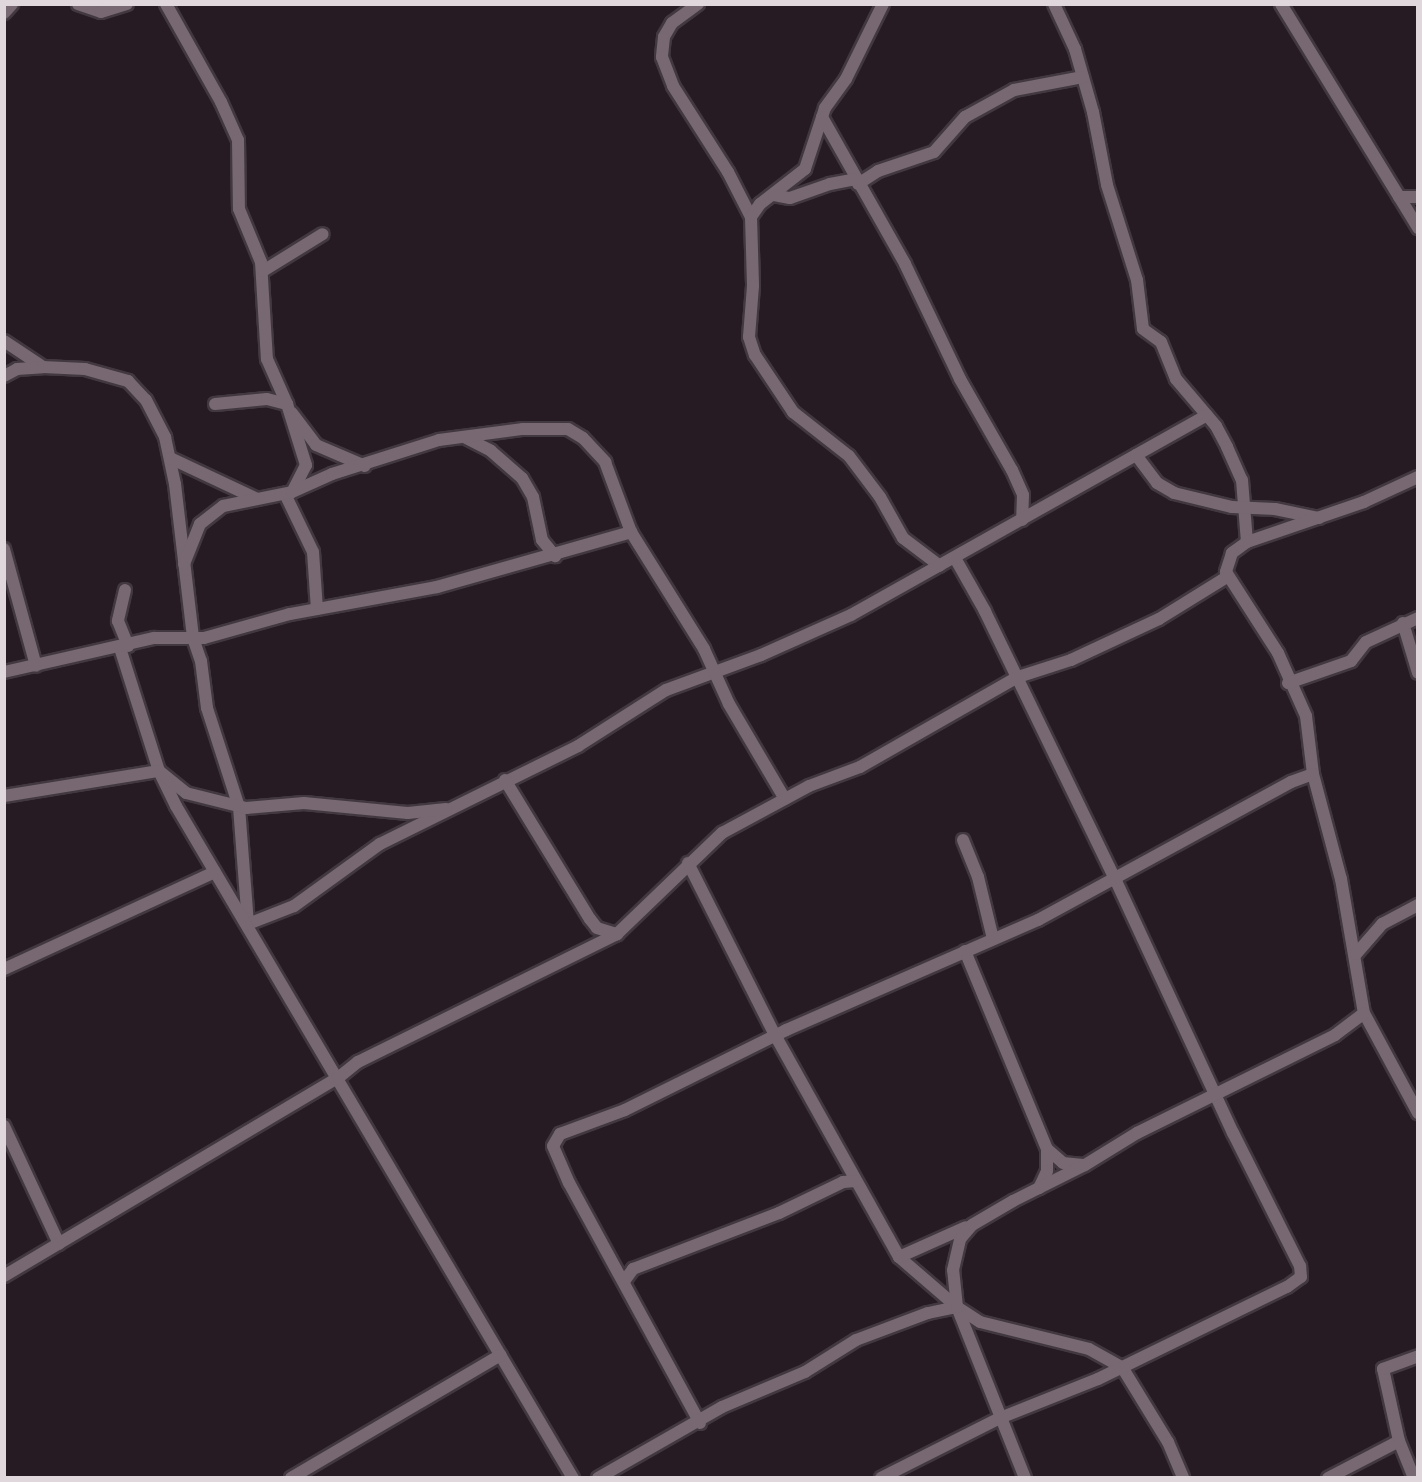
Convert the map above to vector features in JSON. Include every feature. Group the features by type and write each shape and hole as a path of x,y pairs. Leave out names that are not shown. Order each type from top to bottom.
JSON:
{"street":[{"path":"78,4 100,12 127,4"},
{"path":"166,4 222,102 238,140 239,209 259,252 263,271 267,359 287,406 306,465 288,493"},
{"path":"698,4 672,23 664,37 662,57 674,86 728,172 751,217 753,286 749,338 755,355 793,412 849,456 880,498 903,538 940,566"},
{"path":"751,217 760,204 805,169 822,117 846,80 883,4"},
{"path":"1054,4 1083,77 1107,185 1137,280 1143,329 1161,342 1176,379 1216,426 1242,480 1247,542"},
{"path":"1281,4 1418,228"},
{"path":"4,13 12,5"},
{"path":"774,195 790,198 831,183 857,182 878,171 934,152 965,117 1014,90 1083,77"},
{"path":"822,117 919,291 960,379 1012,470 1023,495 1022,520"},
{"path":"1399,197 1418,197"},
{"path":"263,271 323,234"},
{"path":"4,340 43,367"},
{"path":"4,376 17,369 43,367 85,369 128,381 137,387 165,437 170,458 193,638 201,661 207,708 239,807 248,924"},
{"path":"215,404 267,399 287,406 316,445 365,466"},
{"path":"248,924 294,906 380,844 578,746 666,690 851,615 1207,416"},
{"path":"184,565 200,524 212,512 240,501 288,493 332,474 365,466 421,444 522,429 568,429 583,438 605,462 631,532 679,606 785,799"},
{"path":"465,437 491,451 522,478 533,497 542,540 555,556"},
{"path":"1136,455 1148,473 1168,490 1244,508 1275,509 1319,518"},
{"path":"170,458 259,499"},
{"path":"1418,477 1319,518 1247,542 1232,553 1227,577 1278,653 1288,683 1306,716 1314,774 1356,954 1357,985 1365,1013 1418,1113"},
{"path":"288,493 313,552 317,609"},
{"path":"4,672 173,636 193,638 317,609 437,587 555,556 631,532"},
{"path":"4,549 36,666"},
{"path":"881,1478 1000,1418 1122,1368 1287,1287 1300,1277 1300,1266 1114,877 1018,677 955,558"},
{"path":"4,1276 338,1078 377,1052 617,934 688,862 722,833 785,799 860,767 1018,677 1071,660 1159,619 1227,577"},
{"path":"125,590 118,621 159,771 215,872 338,1078 422,1228 501,1355 573,1478"},
{"path":"1288,683 1351,661 1364,644 1418,618"},
{"path":"1403,624 1418,673"},
{"path":"4,796 159,771 186,793 239,807 316,803 408,813 454,808"},
{"path":"700,1423 625,1280 574,1192 556,1154 554,1140 568,1128 625,1110 775,1035 1038,920 1291,782 1314,774"},
{"path":"506,780 591,920 597,928 617,934"},
{"path":"963,840 978,877 993,939"},
{"path":"688,862 775,1035 899,1257 957,1307 980,1322 1089,1349 1122,1368 1168,1442 1183,1478"},
{"path":"4,969 215,872"},
{"path":"1356,954 1382,924 1418,905"},
{"path":"965,951 1047,1149 1047,1171 1039,1188"},
{"path":"899,1257 972,1225 1085,1165 1137,1133 1335,1035 1365,1013"},
{"path":"4,1126 59,1244"},
{"path":"1047,1149 1063,1163 1085,1165"},
{"path":"625,1280 633,1269 779,1213 843,1182 856,1181"},
{"path":"972,1225 956,1247 953,1270 957,1307 1025,1478"},
{"path":"598,1478 700,1423 730,1403 805,1372 872,1333 957,1307"},
{"path":"291,1478 501,1355"},
{"path":"1414,1478 1399,1441 1383,1369 1418,1356"},
{"path":"1328,1478 1399,1441"}]}
